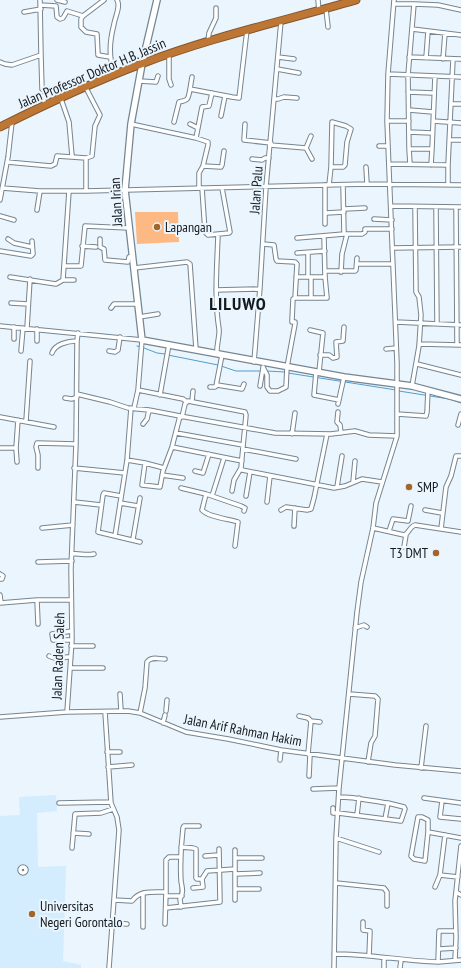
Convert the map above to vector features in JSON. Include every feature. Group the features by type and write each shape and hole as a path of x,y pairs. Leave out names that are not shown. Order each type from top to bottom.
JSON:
{"highway":[{"name":"Jalan Professor Doktor H.B. Jassin","path":"0,127 114,75 169,54 208,41 356,0"}],"street":[{"path":"40,0 42,89"},
{"path":"52,0 52,5"},
{"path":"57,0 65,2"},
{"path":"104,0 83,16 81,19 81,27 86,32 97,34 98,55 110,57"},
{"path":"114,75 110,57 113,26 119,4 117,0"},
{"name":"Jalan Irian","path":"142,342 125,190 131,124 142,64 157,0"},
{"path":"318,0 328,27"},
{"path":"334,968 336,838 339,788 355,628 361,582 373,528 376,503 397,436 400,414 392,264 392,206 387,121 388,74 394,2 438,5 461,10"},
{"path":"410,164 408,75 414,4"},
{"path":"24,12 52,5 57,8 58,19 62,19 67,11 83,16"},
{"path":"208,41 208,34 216,18 216,8"},
{"name":"Jalan Palu","path":"254,362 266,187 281,21"},
{"path":"412,29 461,35"},
{"path":"190,89 239,98 247,30"},
{"path":"426,58 428,31"},
{"path":"443,59 445,33"},
{"path":"169,54 169,80 171,85"},
{"path":"0,62 12,64 41,55"},
{"path":"278,57 294,59"},
{"path":"409,57 461,59"},
{"path":"448,185 453,59"},
{"path":"277,69 299,73"},
{"path":"388,74 461,77"},
{"path":"139,81 156,82 158,76"},
{"path":"431,165 434,76"},
{"path":"174,122 179,102 184,102 186,100 192,77"},
{"path":"6,162 51,166 54,165 57,156 86,158 92,156 95,126 100,115 86,88"},
{"path":"408,92 433,93"},
{"path":"196,138 202,107 209,106 212,93"},
{"path":"43,96 45,106"},
{"path":"221,116 226,96"},
{"path":"274,99 278,100 284,97 297,98"},
{"path":"61,98 69,122 72,156"},
{"path":"451,104 461,104"},
{"path":"409,110 433,112"},
{"path":"0,200 12,121"},
{"path":"330,185 331,125 333,121 351,129 347,142 345,165 341,167 331,167"},
{"path":"387,121 409,121"},
{"path":"433,121 461,123"},
{"path":"131,124 196,138 208,143 203,166 199,173 206,234 208,235 218,235 230,232 222,188"},
{"path":"190,124 198,128"},
{"path":"245,124 244,140 306,148"},
{"path":"409,132 432,133"},
{"path":"306,148 312,136"},
{"path":"449,140 461,140"},
{"path":"379,146 388,146"},
{"path":"306,148 312,159"},
{"path":"409,149 432,150"},
{"path":"203,166 221,167 224,151"},
{"path":"86,158 86,191"},
{"path":"252,159 262,160 269,158"},
{"path":"389,164 448,165"},
{"path":"366,167 367,184"},
{"path":"1,190 86,191 367,184 461,185"},
{"path":"325,185 325,224"},
{"path":"341,272 342,254 346,234 343,185"},
{"path":"37,210 40,190"},
{"path":"63,280 69,191"},
{"path":"392,206 461,207"},
{"path":"412,386 417,364 420,323 420,298 416,292 415,207"},
{"path":"436,207 438,324"},
{"path":"419,344 459,345 456,207"},
{"path":"326,214 344,210 365,208"},
{"path":"0,216 14,220"},
{"path":"374,219 392,220"},
{"path":"64,266 81,266 84,228 86,226 129,228"},
{"path":"297,238 362,234 365,232 365,229 392,229"},
{"path":"217,385 220,366 219,354 216,347 219,329 217,323 216,290 218,235"},
{"path":"295,298 327,298 324,237"},
{"path":"8,239 14,243 32,247"},
{"path":"100,239 100,247 104,249 105,260 128,262 129,256 133,256"},
{"path":"0,251 30,257 33,254 32,241"},
{"path":"0,326 168,344 254,362 263,369 267,375 267,387 270,391 274,391 286,387 287,371 295,324 292,320 293,299 295,298 296,263 277,261 274,246 263,244"},
{"path":"82,246 96,247"},
{"path":"392,248 461,247"},
{"path":"297,254 325,252"},
{"path":"308,253 311,298"},
{"path":"325,271 355,271 357,258"},
{"path":"134,268 189,263 192,285 196,349"},
{"path":"357,264 392,264"},
{"path":"10,276 56,284 63,280 74,280"},
{"path":"296,276 325,277"},
{"path":"21,351 30,279"},
{"path":"216,290 260,289"},
{"path":"11,303 28,304"},
{"path":"111,308 114,304 138,304"},
{"path":"139,317 158,314"},
{"path":"396,322 459,325"},
{"path":"14,327 14,339"},
{"path":"320,355 329,355 332,358 337,357 336,342 343,341 344,327"},
{"path":"37,330 37,341"},
{"path":"310,330 322,333 314,395 339,402 344,378"},
{"path":"71,600 78,334"},
{"path":"109,351 117,351 120,339"},
{"path":"52,353 57,346 77,340"},
{"path":"115,536 127,460 133,408 138,390 142,342"},
{"path":"160,395 168,344"},
{"path":"386,349 396,348"},
{"path":"26,421 30,361"},
{"path":"417,364 461,374"},
{"path":"263,369 316,374 398,388 412,386 427,393 461,399"},
{"path":"260,386 263,369"},
{"path":"210,387 215,387 217,385 242,389 244,384"},
{"path":"138,390 183,399 186,402 192,401 244,411 246,415 241,468 234,480 232,491"},
{"path":"192,401 193,391"},
{"path":"400,414 425,416 427,412 427,393"},
{"path":"65,398 73,399 73,397 77,395"},
{"path":"77,395 133,408 275,433 327,434 355,431 369,435 397,436"},
{"path":"145,463 142,485 160,487 164,468 172,448 186,402"},
{"path":"143,424 147,419 149,410"},
{"path":"338,412 337,422 340,425 341,433"},
{"path":"292,434 295,414"},
{"path":"458,425 461,414"},
{"path":"0,417 54,427"},
{"path":"17,462 16,448 18,420"},
{"path":"176,433 296,460"},
{"path":"281,510 285,507 307,510 310,509 314,498 327,434"},
{"path":"38,468 37,442 76,444"},
{"path":"0,448 16,448"},
{"path":"172,448 242,461"},
{"path":"195,471 203,473 209,454"},
{"path":"337,487 342,456"},
{"path":"441,529 446,487 451,476 456,456 461,456"},
{"path":"212,496 224,458"},
{"path":"127,460 164,468"},
{"path":"353,482 355,461"},
{"path":"74,468 125,473"},
{"path":"241,468 242,470 270,476 337,487 364,479 382,482"},
{"path":"246,496 250,472"},
{"path":"162,475 183,478"},
{"path":"267,502 270,476"},
{"path":"181,488 206,494 241,506 245,508 244,511"},
{"path":"121,496 104,493 98,532 133,539 140,542"},
{"path":"206,494 202,511 238,522 239,524 235,546"},
{"path":"133,539 140,498"},
{"path":"74,502 101,505"},
{"path":"120,503 138,506"},
{"path":"389,531 393,519 408,521 411,506"},
{"path":"294,526 295,508"},
{"path":"425,510 442,513"},
{"path":"42,528 73,525"},
{"path":"404,547 406,534 411,527 415,525 461,532"},
{"path":"373,528 406,534"},
{"path":"72,554 78,553 85,556 94,554"},
{"path":"38,562 72,561"},
{"path":"0,574 3,576 0,579"},
{"path":"0,595 0,603"},
{"path":"37,600 38,624"},
{"name":"Jalan Raden Saleh","path":"0,603 37,600 71,600 72,640 66,712"},
{"path":"355,628 364,626 367,627"},
{"path":"72,631 52,634 53,640 72,640"},
{"path":"71,646 93,646"},
{"path":"49,656 57,659 71,658"},
{"path":"140,713 145,688 147,662 150,658 165,659"},
{"path":"70,668 103,668"},
{"path":"120,694 121,711"},
{"path":"349,694 375,696 378,699 374,736 371,743 368,762"},
{"path":"163,722 167,700"},
{"name":"Jalan Arif Rahman Hakim","path":"0,717 66,712 121,711 140,713 186,732 281,750 342,759 461,771"},
{"path":"105,712 110,802 117,817 119,830 109,968"},
{"path":"299,716 308,718 311,721 320,722"},
{"path":"309,776 309,755 312,728 311,721"},
{"path":"421,768 426,726"},
{"path":"280,760 281,750"},
{"path":"107,752 120,752"},
{"path":"108,767 132,765"},
{"path":"313,789 339,788"},
{"path":"333,808 333,813 401,821 404,809 402,806 359,798 339,797"},
{"path":"358,815 359,798"},
{"path":"424,798 461,803"},
{"path":"442,801 440,817 461,818"},
{"path":"59,803 110,802"},
{"path":"385,819 388,803"},
{"path":"72,848 74,814 101,813 113,810"},
{"path":"418,817 428,819 428,832 425,861 414,859 411,856 418,817"},
{"path":"181,907 180,899 182,896 180,857 183,827 199,826"},
{"path":"428,832 461,838"},
{"path":"74,833 89,834"},
{"path":"435,887 440,875 445,835"},
{"path":"336,838 378,852"},
{"path":"455,960 456,931 454,901 461,846"},
{"path":"181,847 196,849 196,878 202,879"},
{"path":"166,908 219,903 219,849"},
{"path":"235,850 235,900"},
{"path":"206,856 219,855"},
{"path":"165,924 166,860 169,857 180,857"},
{"path":"235,858 262,858"},
{"path":"193,888 203,887 202,879 207,871 219,870 260,873"},
{"path":"440,875 458,877"},
{"path":"336,884 384,888 387,892 387,906"},
{"path":"235,889 259,889"},
{"path":"114,900 132,901 135,897 143,893 150,892 182,896"},
{"path":"456,892 461,895"},
{"path":"143,893 143,927"},
{"path":"362,935 363,922"},
{"path":"112,923 126,924"},
{"path":"363,930 370,931 369,956"},
{"path":"438,962 439,931 456,931"},
{"path":"439,949 456,948"},
{"path":"334,954 438,962 461,960"},
{"path":"384,958 384,968"},
{"path":"400,968 401,960"}],"shaded area":[{"name":"Lapangan","path":"135,212 178,212 179,242 137,244"},
{"name":"Universitas Negeri Gorontalo","path":"56,795 57,811 37,813 38,867 66,866 63,961 81,965 81,968 0,968 0,816 20,815 19,797"}],"waterway":[{"path":"137,346 141,347"},
{"path":"144,348 157,353 165,354"},
{"path":"168,355 218,365"},
{"path":"221,366 236,371 261,371"},
{"path":"266,371 285,372"},
{"path":"288,373 396,390"},
{"path":"399,391 449,399 461,403"}],"place":[{"name":"Lapangan","path":"157,227"},
{"name":"SMP","path":"409,487"},
{"name":"T3 DMT","path":"436,553"},
{"name":"Universitas Negeri Gorontalo","path":"32,914"}],"district":[{"name":"LILUWO","path":"238,303"}]}
